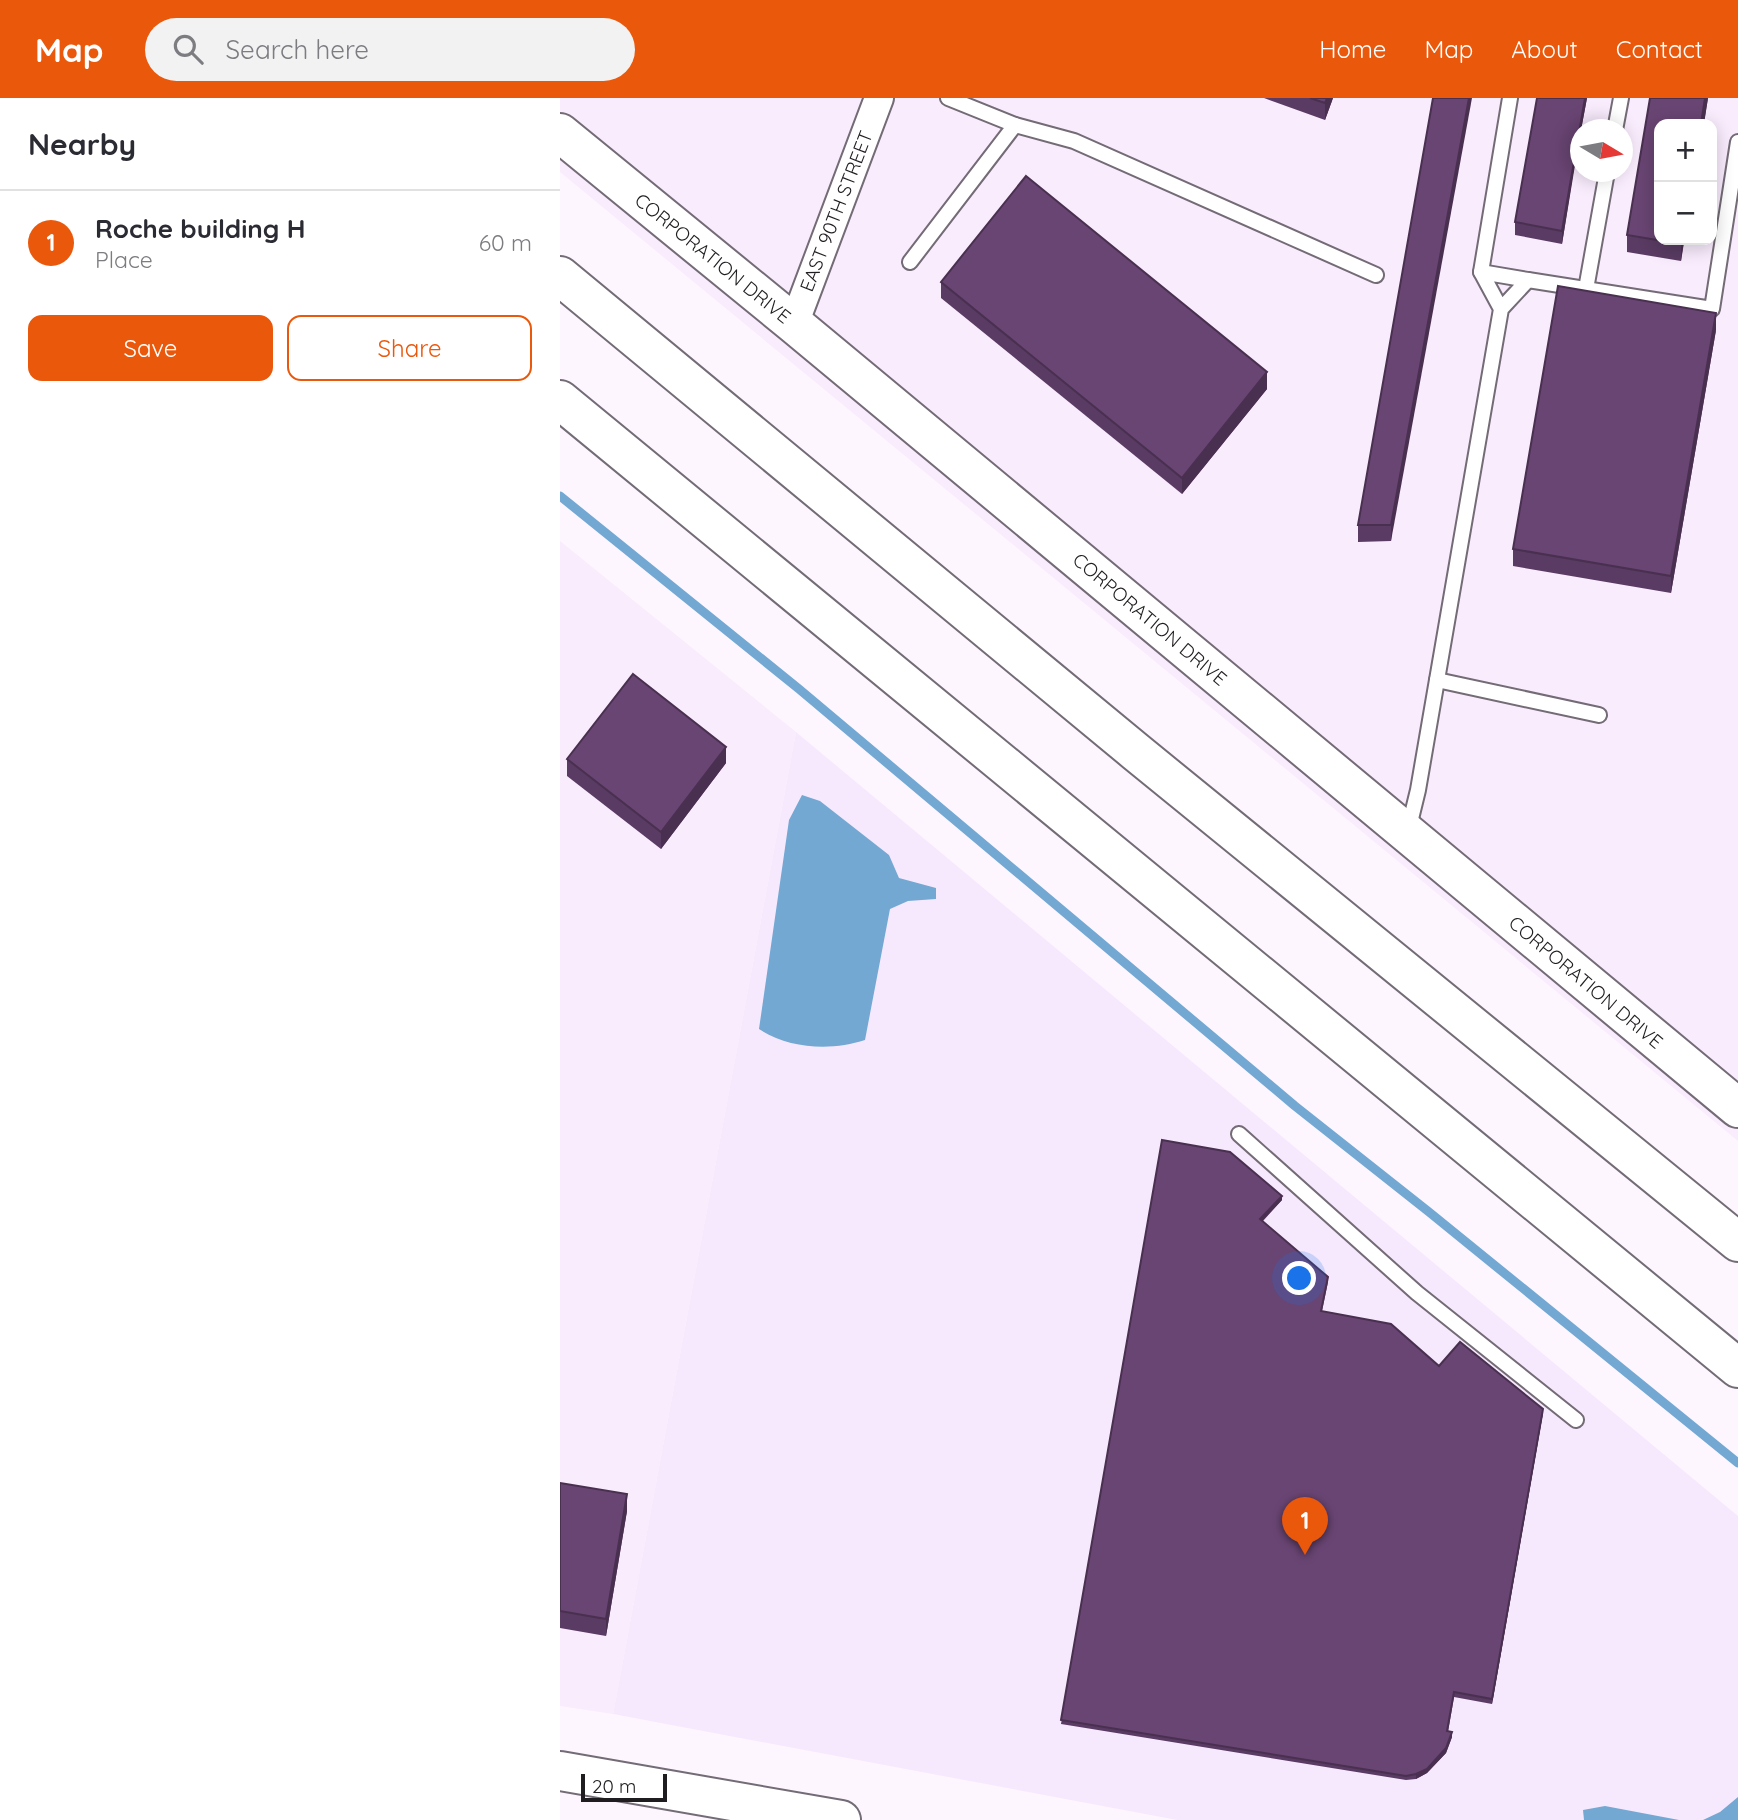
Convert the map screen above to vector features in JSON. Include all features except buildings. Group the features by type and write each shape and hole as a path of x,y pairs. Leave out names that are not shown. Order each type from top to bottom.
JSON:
{"main road":[{"name":"CORPORATION DRIVE","path":"560,133 1738,1108"},
{"path":"560,276 1136,752 1738,1242"},
{"path":"560,400 1738,1368"},
{"path":"560,1771 841,1820"}],"street":[{"name":"EAST 90TH STREET","path":"794,324 879,98"}],"lane":[{"path":"948,98 1015,125 1074,141 1376,275"},
{"path":"1501,309 1481,272 1510,98"},
{"path":"1617,119 1620,98"},
{"path":"910,262 1015,125"},
{"path":"1481,272 1712,309 1738,142"},
{"path":"1586,289 1605,182"},
{"path":"1408,833 1418,790 1501,309 1528,279"},
{"path":"1437,680 1599,715"},
{"path":"1239,1134 1417,1293 1576,1420"}],"shaded area":[{"path":"560,98 1738,98 1738,1141 560,172"},
{"path":"560,541 796,732 613,1714 560,1706"},
{"path":"796,732 1738,1516 1738,1820 1177,1820 613,1714"}],"water":[{"path":"802,795 820,801 889,855 899,878 936,888 936,899 908,901 890,909 865,1040 852,1044 825,1047 797,1044 771,1036 759,1029 789,820"},
{"path":"1738,1797 1738,1820 1703,1820 1720,1812"},
{"path":"1605,1806 1679,1820 1584,1820 1583,1810"}],"waterway":[{"path":"560,496 799,689 1295,1106 1738,1463"}],"place":[{"name":"Roche building H","path":"1305,1555"}]}
